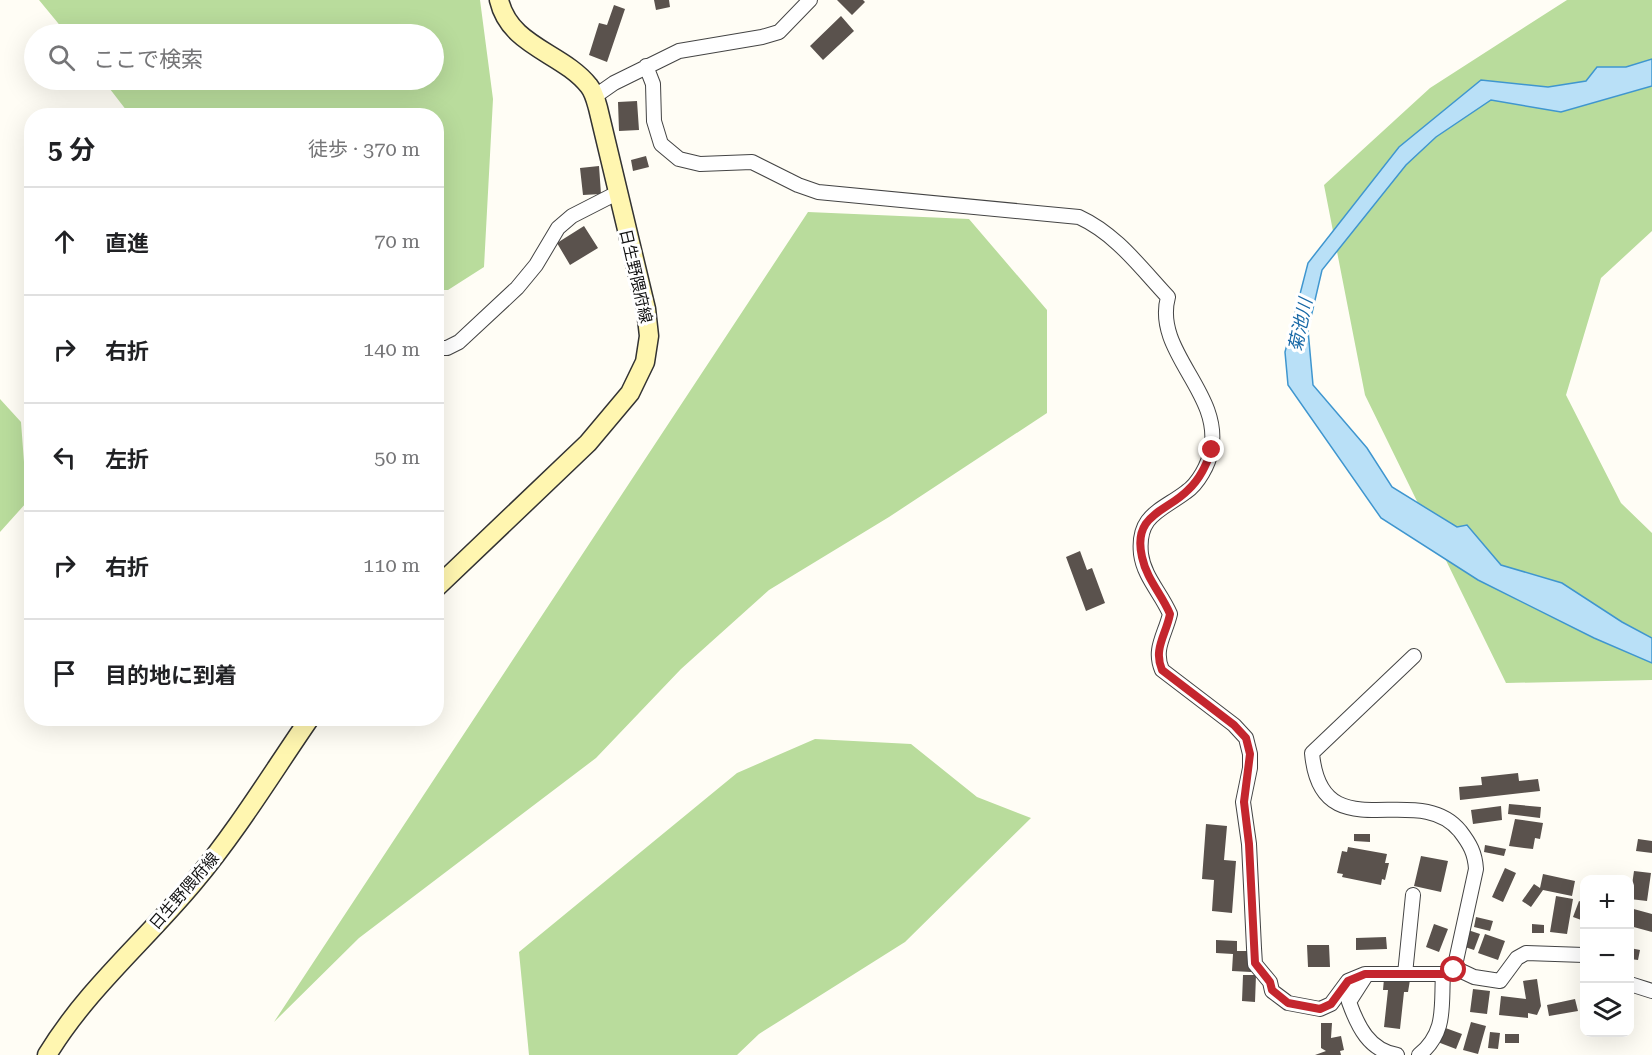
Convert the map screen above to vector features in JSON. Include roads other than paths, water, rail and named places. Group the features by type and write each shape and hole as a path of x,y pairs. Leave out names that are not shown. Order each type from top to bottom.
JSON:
{"main road":[{"name":"日生野隈府線","path":"444,580 588,443 630,393 645,362 649,336 646,309 591,88 575,71 526,42 509,26 499,0"},
{"name":"日生野隈府線","path":"47,1055 64,1027 99,983 195,881 228,839 305,726"}],"street":[{"path":"594,97 646,66 679,51 779,32 810,0"},
{"path":"646,66 653,84 654,121 661,144 679,159 700,164 752,162 798,185 818,192 1079,217 1098,226 1113,238 1168,297 1164,310 1168,332 1202,395 1212,423 1212,450 1203,472 1187,491 1158,509 1148,520 1142,533 1142,555 1154,591 1163,597 1170,614 1160,640 1157,659 1162,670 1234,725 1246,738 1250,754 1244,802 1249,844 1255,963 1270,982 1272,990 1288,1003 1320,1009 1331,1004 1348,981 1367,974 1448,972 1457,969 1474,977 1500,981 1517,958 1526,953 1580,956"},
{"path":"444,348 459,342 517,288 536,265 558,228 572,216 617,193"},
{"path":"1414,657 1312,753 1313,773 1323,791 1337,804 1351,809 1414,810 1439,815 1454,824 1475,854 1476,869 1448,972 1443,1015 1431,1046 1419,1055"},
{"path":"1405,974 1413,895"},
{"path":"1367,974 1349,1002 1355,1019 1376,1048 1397,1055"},
{"path":"1634,986 1652,991"}],"water":[{"name":"菊池川","path":"1652,59 1652,86 1561,112 1491,100 1436,137 1406,165 1322,270 1308,330 1313,385 1367,448 1392,487 1457,527 1467,525 1501,565 1562,583 1622,622 1652,638 1652,663 1594,638 1478,580 1381,518 1288,385 1285,352 1308,263 1399,147 1481,80 1548,87 1586,81 1597,67 1626,67"}]}
